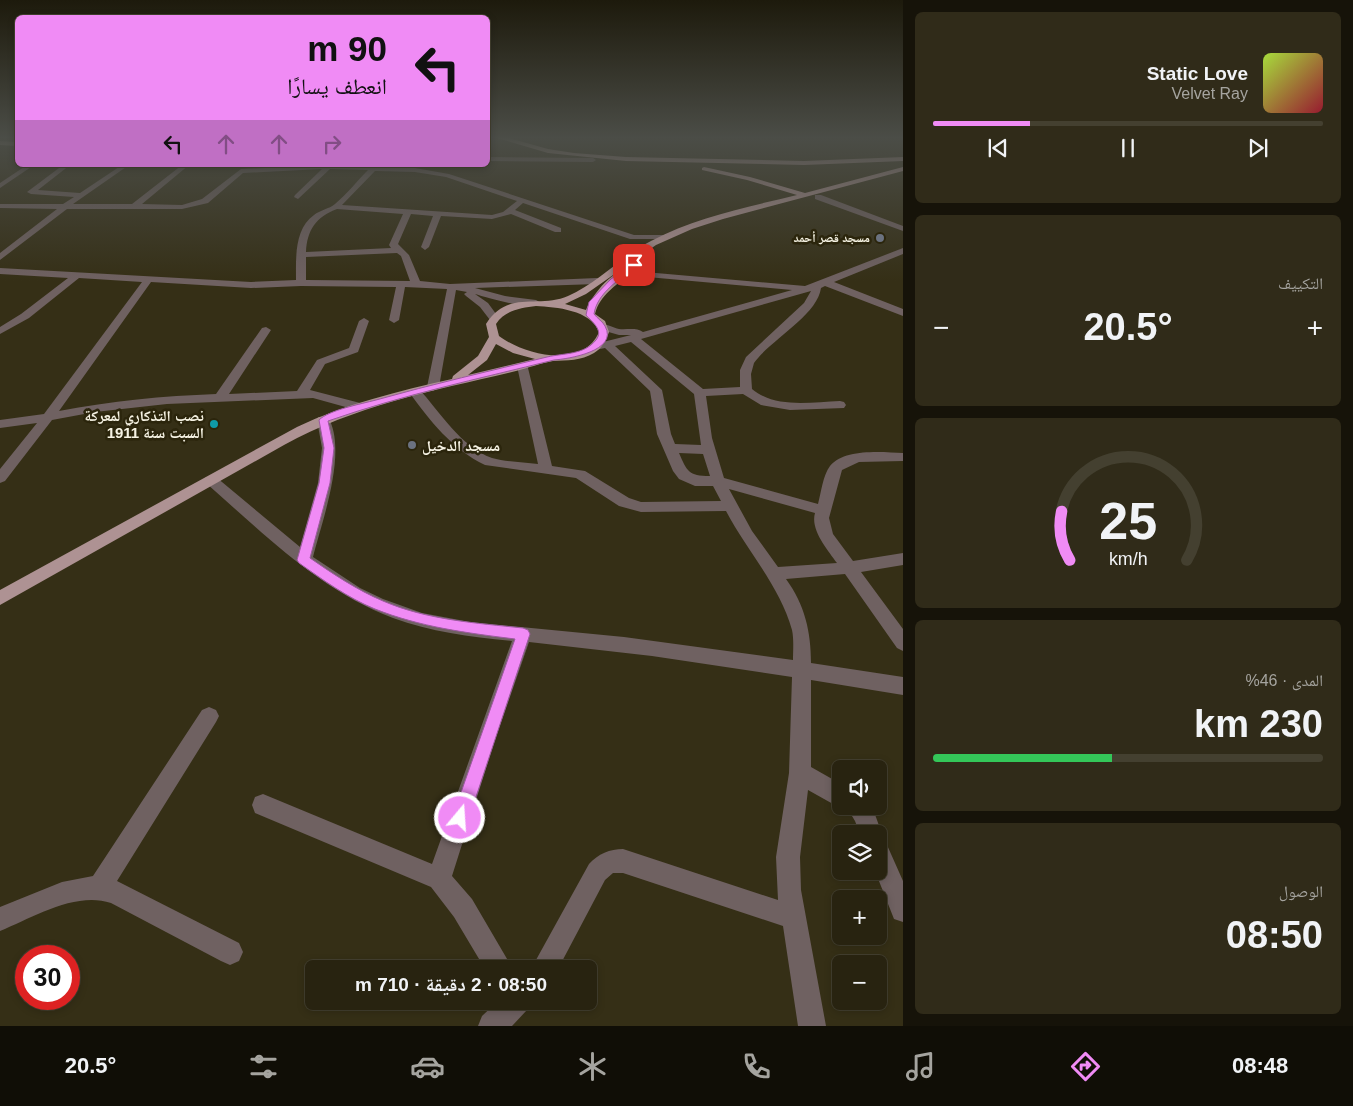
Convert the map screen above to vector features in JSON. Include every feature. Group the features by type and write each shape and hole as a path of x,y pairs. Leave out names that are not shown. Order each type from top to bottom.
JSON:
{"main road":[{"path":"770,185 818,197"},
{"path":"556,304 572,298 642,250 665,237 720,217 847,185"},
{"path":"668,246 729,222 857,185"},
{"path":"762,205 783,194 780,188"},
{"path":"590,315 592,304 598,296 625,272 654,254"},
{"path":"0,598 323,420 360,407 437,386 554,358 578,355 601,345 602,327 590,315 580,310 556,304 536,303 510,308 494,318 491,330 494,337 510,349 531,355 554,358"},
{"path":"437,386 457,378 475,366 483,358 494,337"}],"street":[{"path":"40,185 31,192 82,194"},
{"path":"0,257 96,185"},
{"path":"134,207 161,185"},
{"path":"2,206 182,207 202,202 224,185"},
{"path":"298,198 310,185"},
{"path":"336,207 358,185"},
{"path":"476,185 633,237 665,237"},
{"path":"818,197 903,229"},
{"path":"301,283 301,255 304,232 321,212 336,207 492,217 510,211 522,201"},
{"path":"510,211 558,230"},
{"path":"408,212 393,245 405,256 416,284"},
{"path":"425,247 438,214"},
{"path":"633,237 640,243 642,250"},
{"path":"301,255 397,250"},
{"path":"601,345 633,338 817,286 903,251"},
{"path":"884,258 903,258"},
{"path":"0,271 251,285 401,283 456,287 597,281"},
{"path":"625,272 817,286 903,313"},
{"path":"0,331 24,316 78,274"},
{"path":"0,478 49,416 149,278"},
{"path":"394,320 401,283"},
{"path":"746,390 746,365 750,359 808,305 815,294 817,286"},
{"path":"456,287 504,299 536,303"},
{"path":"456,287 484,305 494,318"},
{"path":"437,386 456,287"},
{"path":"301,394 311,381 321,362 354,350 364,321"},
{"path":"602,327 633,333 659,330"},
{"path":"220,398 266,330"},
{"path":"633,338 700,393 746,390 760,401 775,405 840,405"},
{"path":"601,345 656,390 664,434 669,448 684,476 695,481 718,481 822,510"},
{"path":"523,366 546,470"},
{"path":"415,392 468,450 490,462 580,474 624,502 641,507 730,506"},
{"path":"700,393 707,450 718,481 746,534 775,574 794,610 801,630 800,773 788,857 789,890 812,1026"},
{"path":"0,424 133,403 301,394 326,397 360,407"},
{"path":"304,560 324,483 329,448 323,420"},
{"path":"669,448 707,450"},
{"path":"903,457 873,456 841,463 836,468 822,510 822,525 826,535 903,642"},
{"path":"212,480 304,560 339,584 378,605 395,611 443,624 702,655 872,679 903,686"},
{"path":"775,574 848,568 903,559"},
{"path":"439,879 486,737 523,634"},
{"path":"99,888 209,716"},
{"path":"800,773 832,791"},
{"path":"263,805 439,879 463,908 495,960"},
{"path":"549,960 597,872 604,864 614,860 623,861 794,917"},
{"path":"887,872 903,910"},
{"path":"0,919 60,896 99,888 111,890 230,952"},
{"path":"492,1026 509,1010"}],"place":[{"name":"مسجد قصر أحمد","path":"880,238"},
{"name":"نصب التذكاري لمعركة السبت سنة 1911","path":"214,424"},
{"name":"مسجد الدخيل","path":"412,445"}],"route":[{"path":"460,818 486,737 523,634 443,624 395,611 378,605 339,584 304,560 324,483 329,448 323,420 360,407 415,392 554,358 578,355 587,351 595,347 603,334 602,327 590,315 592,304 613,281 634,265"}]}
